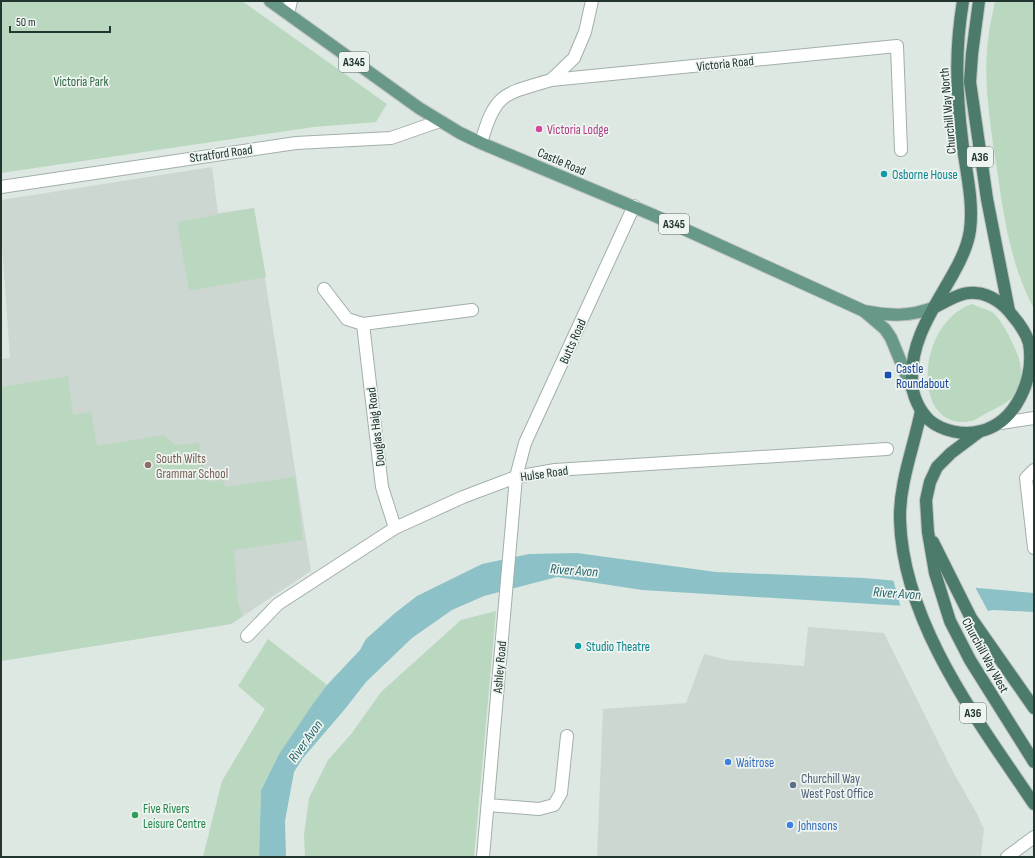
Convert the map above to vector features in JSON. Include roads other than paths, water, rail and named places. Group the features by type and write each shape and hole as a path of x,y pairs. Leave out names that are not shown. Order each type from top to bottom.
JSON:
{"highway":[{"name":"Churchill Way North","path":"935,307 963,255 970,229 970,202 956,85 958,44 963,1"},
{"name":"Churchill Way North","path":"979,1 970,82 987,199 1009,311"},
{"path":"974,292 986,295 999,302 1009,311 1030,343 1034,360 1031,381 1022,401 1001,423 979,432 965,433 946,430 930,421 922,411 912,389 911,372 915,346 924,324 935,307 956,297 974,292"},
{"name":"A36","path":"922,411 903,486 900,520 910,578 922,616 940,657 966,702 1034,804"},
{"name":"Churchill Way West","path":"979,432 951,453 937,467 930,482 926,500 928,532 935,572 950,621 970,660 1034,762"},
{"path":"928,532 971,618 1034,708"}],"main road":[{"name":"Castle Road","path":"270,1 440,121 481,143 634,206 864,311"},
{"name":"A345","path":"864,311 902,316 920,313 935,307"},
{"name":"A345","path":"864,311 885,329 891,338 912,389"}],"street":[{"path":"288,14 291,1"},
{"path":"551,80 574,58 585,32 592,1"},
{"name":"Victoria Road","path":"481,143 490,114 502,98 510,93 551,80 897,46 901,150"},
{"name":"Stratford Road","path":"1,187 296,142 391,138 440,121"},
{"name":"Butts Road","path":"516,477 525,443 634,206"},
{"path":"324,289 347,319 363,324 472,310"},
{"name":"Douglas Haig Road","path":"363,324 382,487 395,528"},
{"path":"1001,423 1034,418"},
{"name":"Hulse Road","path":"247,636 278,604 395,528 464,496 516,477 555,470 887,449"},
{"path":"1034,470 1026,478 1034,548"},
{"name":"Ashley Road","path":"483,857 516,477"},
{"path":"488,805 539,809 554,805 561,793 567,736"},
{"path":"1007,857 1034,837"}],"water":[{"name":"River Avon","path":"577,553 716,572 864,578 1034,593 1034,612 987,611 642,590 557,577 484,596 452,610 412,638 366,682 303,758 294,772 285,821 286,857 259,857 261,790 279,754 313,704 327,685 360,650 366,639 417,596 482,564 529,554"}],"place":[{"name":"Victoria Lodge","path":"539,129"},
{"name":"Osborne House","path":"884,174"},
{"name":"Castle Roundabout","path":"888,375"},
{"name":"South Wilts Grammar School","path":"148,465"},
{"name":"Studio Theatre","path":"578,646"},
{"name":"Waitrose","path":"728,762"},
{"name":"Churchill Way West Post Office","path":"793,785"},
{"name":"Five Rivers Leisure Centre","path":"135,815"},
{"name":"Johnsons","path":"790,825"}],"park label":[{"name":"Victoria Park","path":"81,81"}]}
